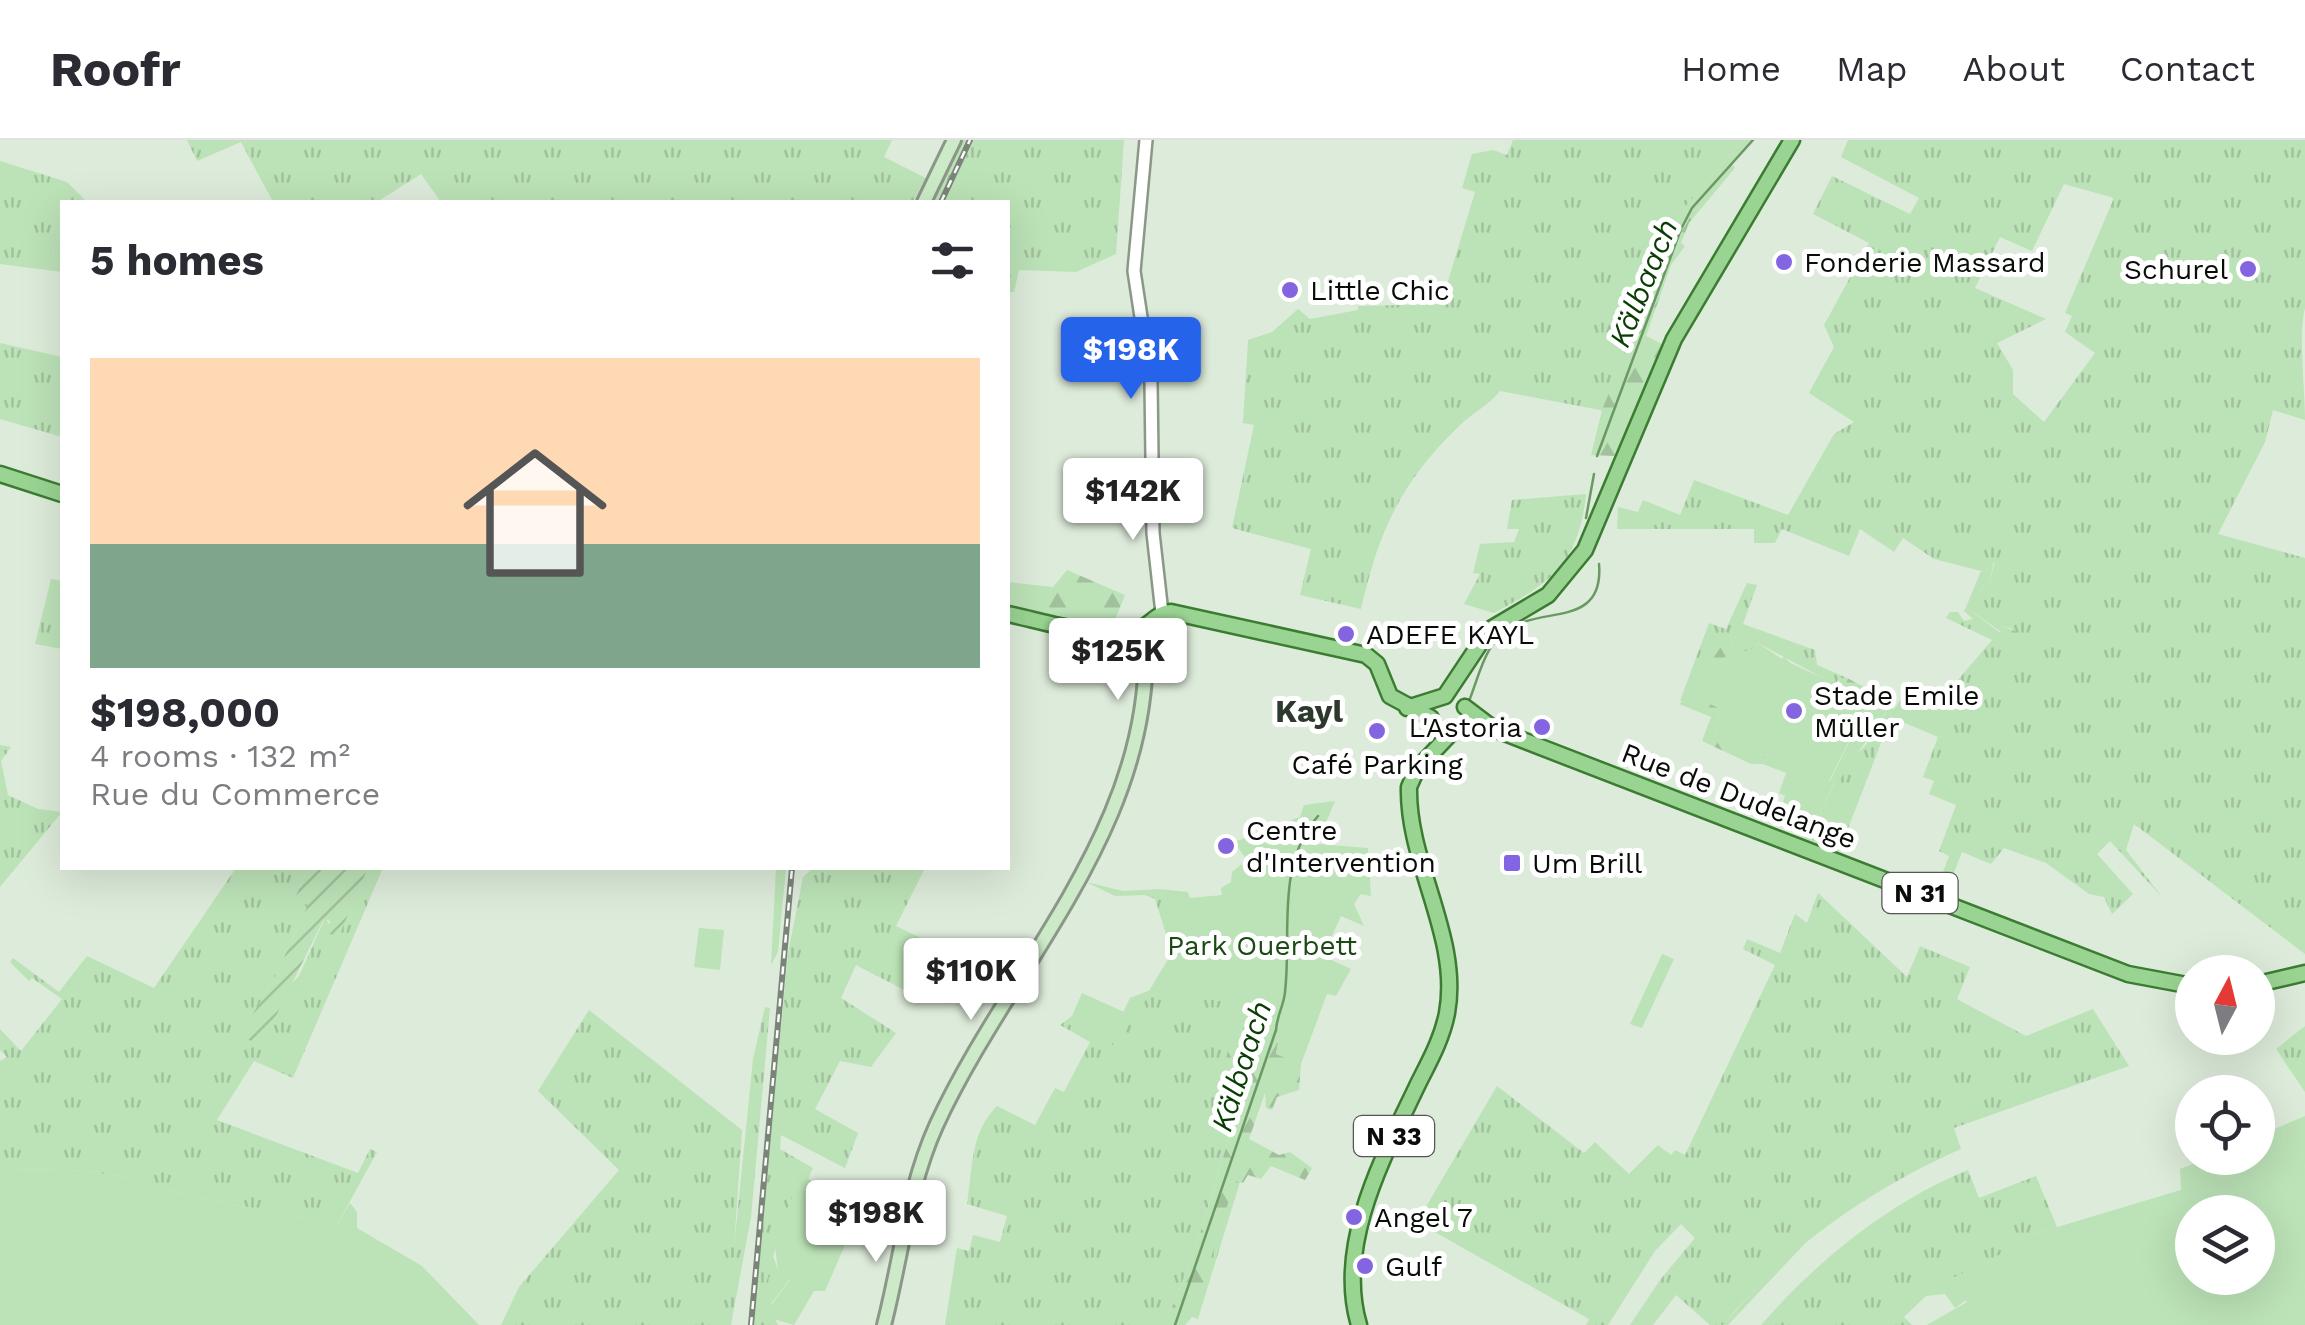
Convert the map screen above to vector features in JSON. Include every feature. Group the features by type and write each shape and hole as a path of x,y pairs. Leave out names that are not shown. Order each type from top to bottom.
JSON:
{"main road":[{"path":"925,200 954,140"},
{"name":"N 33","path":"1433,753 1437,710 1490,630 1548,595 1585,550 1674,338 1792,140"},
{"path":"0,474 60,493"},
{"path":"1010,614 1096,630 1146,627 1162,613 1279,633 1366,655 1377,664 1390,696 1407,708 1437,710"},
{"path":"884,1325 917,1180 937,1124 1084,875 1124,783 1136,727 1146,627"},
{"name":"N 33","path":"1463,704 1464,671"},
{"path":"1457,728 1463,704"},
{"name":"Rue de Dudelange","path":"1437,710 1463,704 1494,729 2128,974 2175,983"},
{"name":"Rue de Dudelange","path":"1437,710 1457,728 1494,729"},
{"name":"N 33","path":"1359,1325 1351,1290 1356,1246 1378,1172 1447,1016 1448,969 1409,800 1412,778 1457,728"},
{"path":"2275,980 2305,974"}],"street":[{"path":"1146,140 1134,271 1151,383 1153,533 1162,613"}],"green space":[{"path":"187,140 892,140 884,157 926,178 914,200 440,200 421,174 380,200 272,200 241,142 197,161"},
{"path":"957,140 1124,140 1116,254 1076,272 1019,270 1014,292 1010,292 1010,200 929,200"},
{"path":"1513,140 1743,140 1686,206 1605,411 1500,391 1439,447 1407,488 1384,532 1361,609 1300,595 1311,549 1232,528 1254,425 1243,423 1248,340 1272,332 1298,309 1310,319 1358,310 1358,306 1441,304 1475,192 1462,188 1472,154 1493,150 1507,155"},
{"path":"1743,140 1753,140 1689,223 1681,243 1685,246 1671,265 1646,336 1662,344 1615,456 1591,455 1602,410 1676,226 1686,206"},
{"path":"1848,140 2305,140 2305,420 2273,410 2265,442 2218,534 2305,558 2305,954 2134,824 2126,850 2162,897 2110,841 2097,854 2133,894 2112,914 2104,897 2089,894 2046,863 2004,848 1991,864 1962,852 1945,895 1936,891 1949,856 1939,851 1956,805 1929,794 1934,781 1923,777 1938,737 1891,717 1839,852 1801,837 1811,815 1819,814 1835,782 1829,783 1870,699 1879,704 1832,779 1865,746 1889,707 1894,709 1911,685 1940,701 1992,640 1946,618 1950,612 1958,612 1964,621 1973,619 1964,611 1966,607 1999,632 2013,629 2002,626 1975,602 1985,583 1989,584 1995,561 1986,572 1981,571 1934,559 1903,538 1894,552 1860,529 1849,556 1782,529 1775,543 1754,543 1754,529 1617,529 1618,507 1638,512 1643,500 1680,515 1694,480 1788,515 1834,434 1854,422 1809,393 1834,347 1824,325 1869,243 1813,214 1832,176 1910,214 1919,198 1841,157","holes":["2064,184 2114,198 2065,313 2072,316 2065,332 2095,353 2044,422 2013,394 2013,370 1997,343 2046,319 1975,288 2000,237 2032,251"]},
{"path":"0,161 67,182 85,200 60,200 60,272 0,264"},
{"path":"0,343 60,357 60,436 0,419"},
{"path":"1586,494 1577,537 1569,554 1547,580 1494,613 1464,604 1480,574 1473,573 1480,544 1514,542 1519,529 1507,529 1512,500"},
{"path":"1994,560 1989,585 1984,584 1976,602 2002,626 2017,632 2011,639 1966,607 1981,571 1986,572"},
{"path":"1067,570 1125,595 1113,625 1010,607 1010,582 1053,587"},
{"path":"51,579 60,581 60,649 35,644"},
{"path":"1747,583 1757,585 1743,624 1815,650 1817,665 1847,678 1838,679 1836,685 1758,643 1748,653 1732,645 1729,636 1700,679 1705,682 1685,702 1680,701 1709,623 1726,629"},
{"path":"1729,635 1732,645 1702,699 1721,709 1715,734 1766,757 1763,764 1751,764 1702,741 1711,717 1679,704 1704,682 1699,679"},
{"path":"1758,643 1790,663 1870,699 1829,781 1835,781 1819,814 1813,816 1783,802 1785,796 1779,793 1786,773 1763,764 1766,757 1740,751 1738,745 1715,734 1721,709 1701,700 1732,645 1748,652"},
{"path":"1847,678 1889,700 1889,707 1835,787 1832,779 1878,704 1843,688 1838,679"},
{"path":"0,745 11,747 1,761 8,795 60,814 0,887"},
{"name":"Park Ouerbett","path":"1335,801 1317,844 1368,848 1371,896 1361,894 1354,904 1364,926 1341,916 1323,956 1351,969 1336,996 1327,994 1301,1064 1276,1054 1279,1038 1257,1035 1240,1022 1233,1023 1236,1004 1162,991 1178,952 1160,889 1188,892 1190,898 1222,895 1221,888 1231,882 1232,872 1247,860 1234,842 1300,817 1304,805"},
{"path":"235,870 307,870 295,898 308,905 274,979 241,1035 299,976 325,918 338,937 367,870 382,870 293,1078 254,1061 217,1120 358,1173 370,1149 377,1152 337,1225 185,1195 120,1176 66,1169 0,1170 0,1061 7,1057 0,1050 0,1029 21,1051 62,999 32,978 29,981 10,962 13,958 59,992 87,956 154,988"},
{"path":"307,870 367,870 338,938 327,932 330,921 324,919 261,1046 240,1035 274,979 308,905 295,898"},
{"path":"776,870 786,870 778,952 771,965"},
{"path":"811,870 924,870 896,926 931,943 924,962 958,984 946,1004 916,986 912,994 856,965 841,998 896,1033 871,1067 840,1061 815,1109 858,1133 845,1168 781,1135 780,1149 813,1168 808,1179 839,1196 836,1204 797,1186 773,1256 778,1270 768,1279 772,1281 771,1305 790,1280 785,1274 802,1282 796,1282 775,1319 778,1325 753,1325 788,953 803,877"},
{"path":"1086,882 1123,891 1160,889 1179,952 1237,1004 1238,1059 1252,1060 1196,1247 1165,1325 945,1325 957,1248 969,1251 973,1235 1000,1242 1007,1216 967,1204 974,1151 988,1116 997,1106 1035,1125 1055,1088 1064,1092 1090,1042 1060,1025 1072,1016 1114,1034 1116,1045 1172,953 1155,899 1145,895 1115,896"},
{"path":"1818,893 1907,977 1920,946 1970,967 1957,999 2026,1036 2093,1009 2129,1066 1954,1128 1961,1149 1894,1183 1832,1223 1774,1271 1723,1325 1710,1325 1676,1295 1653,1325 1630,1325 1695,1238 1681,1224 1655,1251 1608,1325 1586,1325 1589,1319 1417,1222 1497,1086 1584,1153 1595,1142 1629,1174 1658,1145 1671,1155 1675,1150 1685,1155 1775,965 1743,949 1747,939 1780,953 1795,914 1807,923"},
{"path":"699,928 724,930 720,970 694,967"},
{"path":"1662,954 1674,959 1642,1028 1630,1024"},
{"path":"1153,989 1116,1045 1108,1044 1130,998"},
{"path":"1082,993 1124,1012 1114,1034 1072,1016"},
{"path":"765,1007 770,1008 751,1217 731,1325 501,1325 519,1287 619,1170 538,1091 589,1010 742,1130 734,1247 753,1059"},
{"path":"1239,1021 1257,1035 1279,1038 1276,1054 1301,1064 1299,1090 1277,1097 1272,1110 1266,1108 1265,1093 1249,1139 1279,1155 1290,1152 1312,1168 1305,1180 1271,1166 1261,1179 1248,1175 1243,1183 1235,1181 1196,1306 1185,1325 1165,1325 1196,1247 1252,1061 1238,1059 1231,1071 1224,1070 1233,1023"},
{"path":"2305,1026 2305,1092 2276,1049"},
{"path":"2305,1116 2305,1325 1927,1325 1967,1302 1949,1280 2003,1253 2000,1244 2181,1190 2180,1175 2275,1175 2275,1129"},
{"path":"66,1169 120,1176 185,1195 337,1225 350,1203 357,1212 357,1228 422,1266 479,1325 0,1325 0,1170"},
{"path":"1968,1170 1979,1198 2036,1176 2057,1227 2001,1244 2004,1253 1949,1280 1966,1300 1955,1308 1945,1294 1926,1296 1904,1317 1912,1325 1761,1325 1806,1278 1856,1236 1910,1199"},
{"path":"1235,1180 1240,1182 1198,1319 1192,1317 1185,1325"},
{"path":"797,1186 858,1215 825,1291 814,1291 794,1325 774,1319 795,1282 802,1282 785,1274 790,1279 770,1305 766,1288 772,1270 778,1270 774,1239"},
{"path":"1813,1235 1728,1325 1723,1325 1783,1258"}],"waterway":[{"name":"Kälbaach","path":"1597,456 1681,229 1692,208 1753,140"},
{"name":"Kälbaach","path":"1586,518 1594,474"},
{"name":"Kälbaach","path":"1469,701 1496,640 1513,626 1583,606 1593,597 1599,564"},
{"name":"Kälbaach","path":"1175,1325 1276,1030 1285,992 1291,878 1305,835 1318,816"}],"railway":[{"path":"942,200 970,140"},
{"path":"751,1325 792,870"}],"place":[{"name":"Fonderie Massard","path":"1784,262"},
{"name":"Schurel","path":"2248,269"},
{"name":"Little Chic","path":"1290,290"},
{"name":"ADEFE KAYL","path":"1346,634"},
{"name":"Stade Emile Müller","path":"1794,711"},
{"name":"L'Astoria","path":"1542,727"},
{"name":"Café Parking","path":"1377,731"},
{"name":"Centre d'Intervention","path":"1226,846"},
{"name":"Um Brill","path":"1512,863"},
{"name":"Angel 7","path":"1354,1217"},
{"name":"Gulf","path":"1365,1266"}],"district":[{"name":"Kayl","path":"1309,711"}]}
